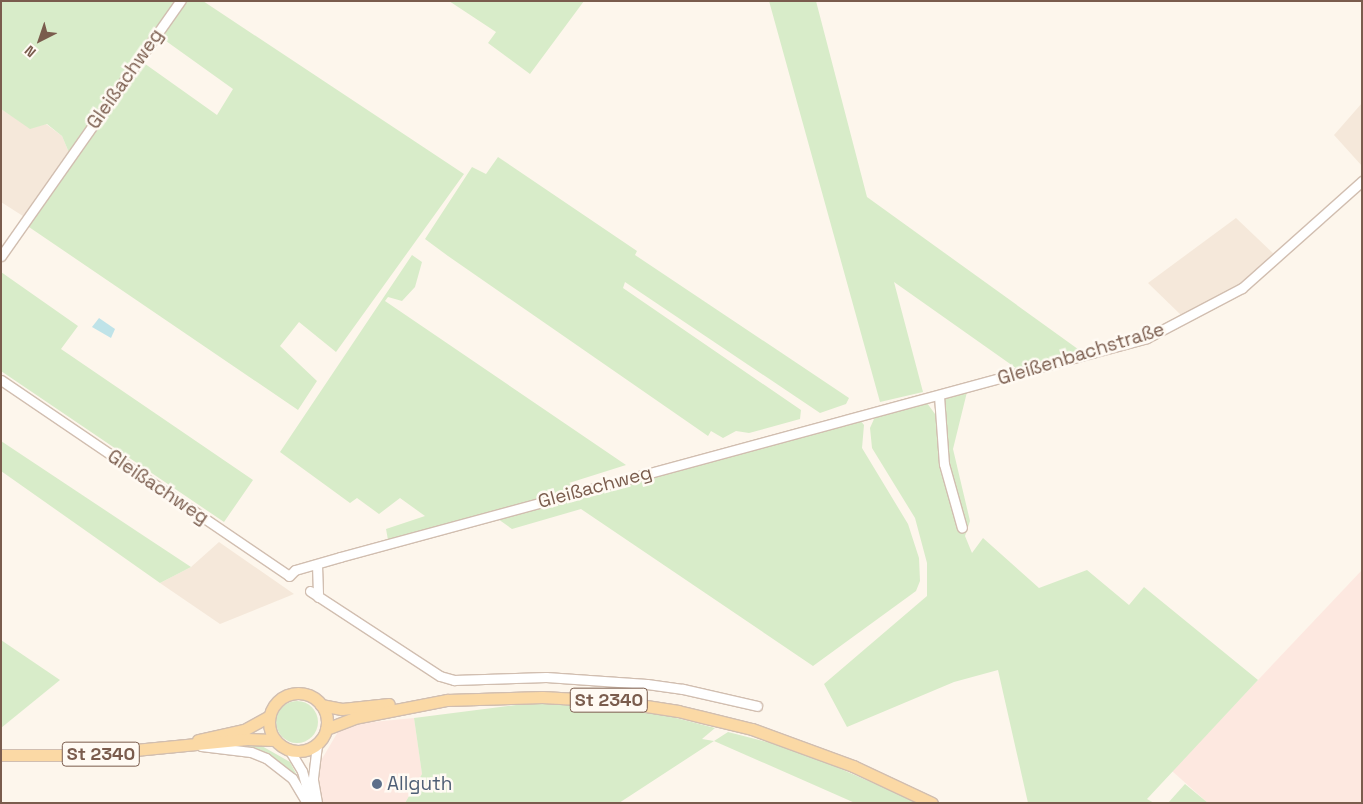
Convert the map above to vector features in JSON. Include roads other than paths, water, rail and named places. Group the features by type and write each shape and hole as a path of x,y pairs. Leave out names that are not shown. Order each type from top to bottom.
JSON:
{"main road":[{"name":"St 2340","path":"197,745 200,739 244,730 268,716 277,702 291,694 302,693 321,705 342,709 425,699 435,701"},
{"name":"St 2340","path":"326,730 354,718 435,701 504,697 586,698 712,718 752,729 853,766 932,803"},
{"path":"268,716 269,729 274,740 290,751 308,750 316,745 326,730 325,712 321,705"},
{"name":"St 2340","path":"1,755 109,754 247,739 274,740"}],"street":[{"name":"Gleißachweg","path":"1,256 180,1"},
{"name":"Gleißenbachstraße","path":"873,412 1108,350 1147,338 1186,320 1252,280 1362,181"},
{"name":"Gleißachweg","path":"1,380 289,576 295,570 873,412"},
{"path":"939,396 944,464 962,528"},
{"path":"317,565 314,594 440,676 454,680 546,677 646,684 683,689 757,706"},
{"path":"197,745 252,752 266,758 292,778 307,803"},
{"path":"316,745 313,780 318,803"},
{"path":"290,751 302,771 311,803"}],"water":[{"path":"99,318 115,329 111,338 92,327"}],"place":[{"name":"Allguth","path":"377,784"}]}
